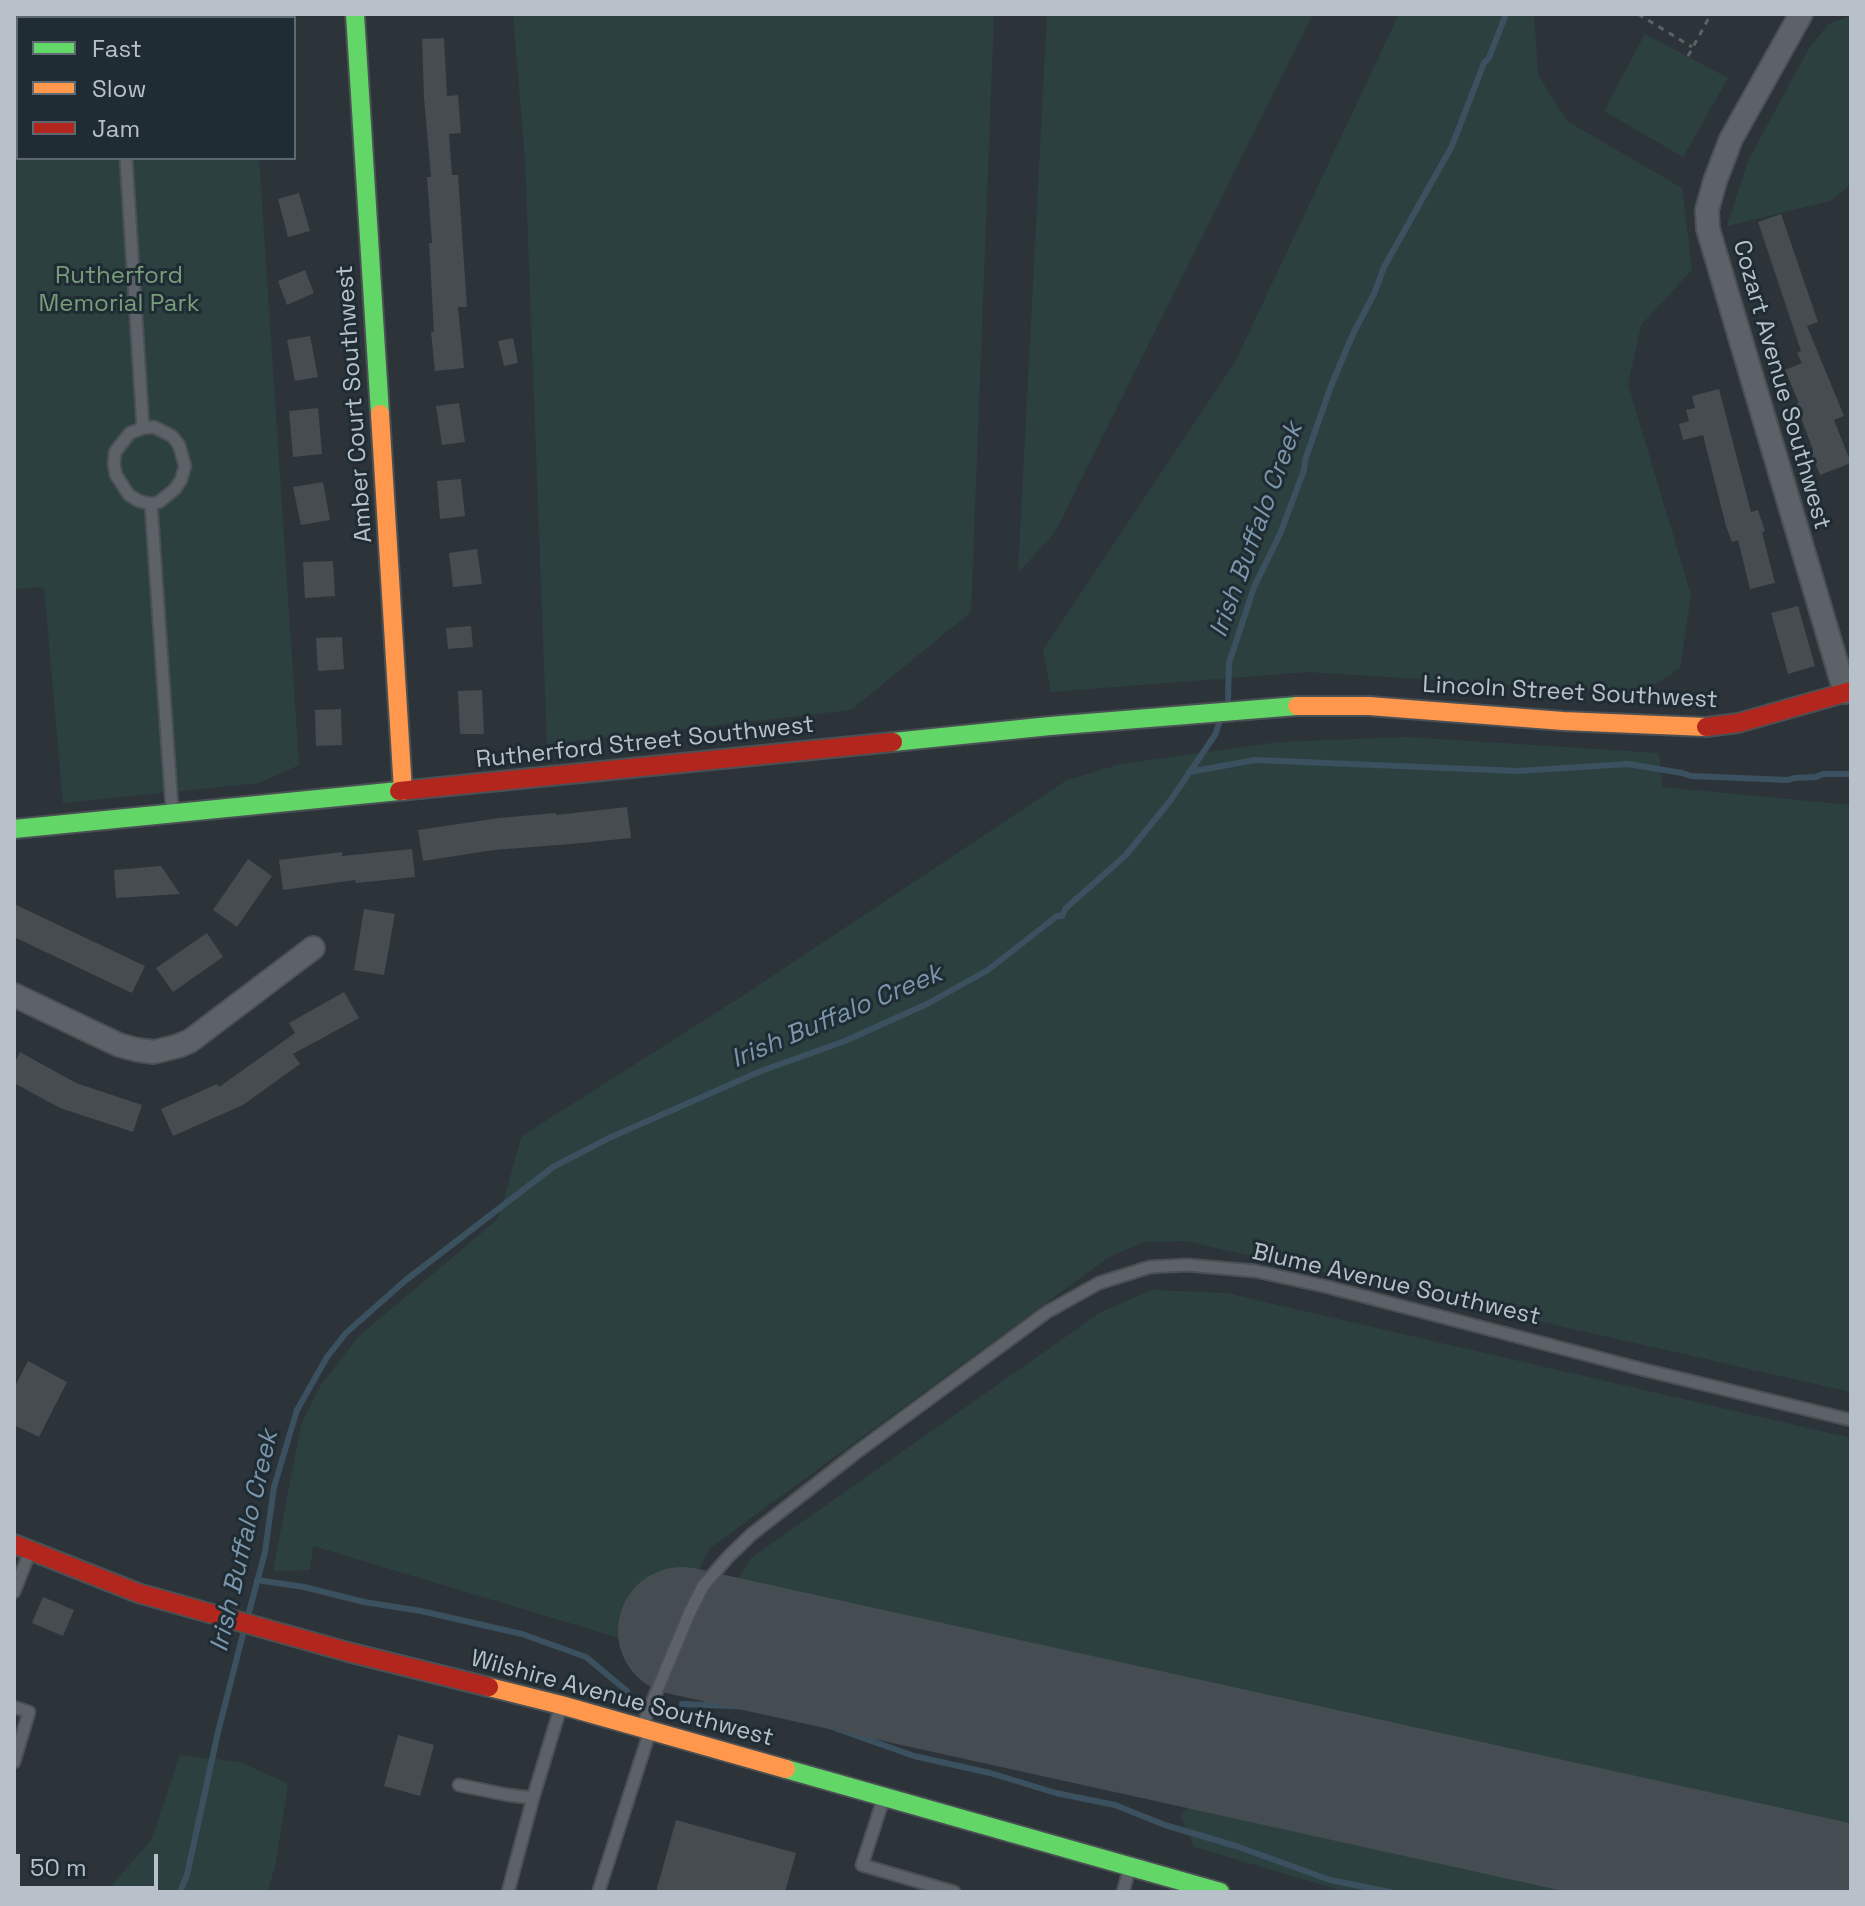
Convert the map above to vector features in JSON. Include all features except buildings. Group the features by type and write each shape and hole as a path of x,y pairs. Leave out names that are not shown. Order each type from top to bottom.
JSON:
{"street":[{"name":"Amber Court Southwest","path":"355,14 403,791"},
{"name":"Cozart Avenue Southwest","path":"1801,14 1731,139 1707,210 1708,229 1848,692"},
{"name":"Lincoln Street Southwest","path":"1282,706 1369,706 1563,721 1707,727 1738,723 1848,692"},
{"name":"Rutherford Street Southwest","path":"14,829 1282,706"},
{"path":"14,995 119,1045 154,1052 190,1041 313,948"},
{"name":"Wilshire Avenue Southwest","path":"22,1547 165,1601 318,1644 561,1705 1130,1867 1177,1886 1220,1892"}],"lane":[{"path":"126,160 143,428"},
{"path":"154,427 172,436 179,445 185,466 175,489 159,502 151,504 129,495 116,475 114,464 115,452 130,433 154,427"},
{"path":"151,504 172,813"},
{"name":"Blume Avenue Southwest","path":"599,1890 646,1729 689,1614 703,1586 752,1534 857,1452 1047,1312 1099,1283 1150,1267 1187,1265 1255,1271 1851,1420"},
{"path":"14,1592 22,1547"},
{"path":"508,1892 561,1705"},
{"path":"14,1707 29,1712 14,1762"},
{"path":"459,1785 533,1798"},
{"path":"884,1797 862,1865 954,1892"},
{"path":"1123,1892 1130,1867"}],"path":[{"path":"1638,14 1692,47"},
{"path":"1688,56 1711,14"}],"green space":[{"name":"Rutherford Memorial Park","path":"14,14 249,14 16,16 16,160 259,160 299,765 259,783 63,803 44,587 14,589"},
{"path":"513,14 994,14 971,612 851,710 547,744 525,158"},
{"path":"1047,14 1313,14 1055,532 1018,573"},
{"path":"1399,14 1534,14 1538,75 1567,121 1682,188 1692,270 1641,325 1628,384 1691,595 1680,668 1642,693 1308,672 1051,692 1043,650 1235,362"},
{"path":"1851,16 1851,184 1830,201 1727,226 1748,161 1808,50 1828,24"},
{"path":"1645,34 1728,78 1683,157 1604,111"},
{"path":"1408,737 1659,753 1662,787 1851,805 1851,1392 1186,1241 1144,1242 1109,1257 710,1548 656,1649 313,1546 310,1570 273,1571 301,1425 321,1385 358,1337 498,1219 522,1136 744,995 1067,780 1121,764 1279,742"},
{"path":"1152,1290 1226,1293 1851,1438 1851,1849 719,1611 751,1558 1101,1312"},
{"path":"180,1755 240,1762 288,1784 275,1867 267,1892 106,1892 152,1839"},
{"path":"1227,1786 1698,1892 1347,1892 1194,1847 1180,1815 1199,1799"}],"waterway":[{"name":"Irish Buffalo Creek","path":"1228,699 1229,663 1254,587 1280,534 1331,386 1384,267 1452,146 1506,14"},
{"name":"Irish Buffalo Creek","path":"248,1616 265,1552 274,1487 297,1410 327,1357 346,1333 406,1280 553,1167 609,1138 761,1071 845,1041 927,1004 988,970 1057,916 1062,916 1066,908 1126,855 1170,801 1215,735 1220,721"},
{"path":"1189,772 1255,760 1518,771 1628,764 1691,776 1788,780 1823,774 1851,774"},
{"path":"257,1580 304,1587 522,1634 586,1657 627,1691"},
{"name":"Irish Buffalo Creek","path":"180,1892 187,1875 243,1634"},
{"path":"682,1704 756,1707 815,1721 914,1756 1115,1805 1165,1825 1239,1847 1330,1880 1390,1892"}],"runway":[{"path":"682,1631 1851,1889"}],"traffic: fast":[{"path":"355,14 380,414"},
{"path":"893,742 1297,706"},
{"path":"14,829 399,791"},
{"path":"786,1769 1220,1892"}],"traffic: slow":[{"path":"380,414 403,791"},
{"path":"1297,706 1369,706 1563,721 1706,727"},
{"path":"489,1687 786,1769"}],"traffic: jam":[{"path":"1706,727 1738,723 1851,691"},
{"path":"399,791 893,742"},
{"path":"14,1544 138,1593 348,1652 489,1687"}]}
